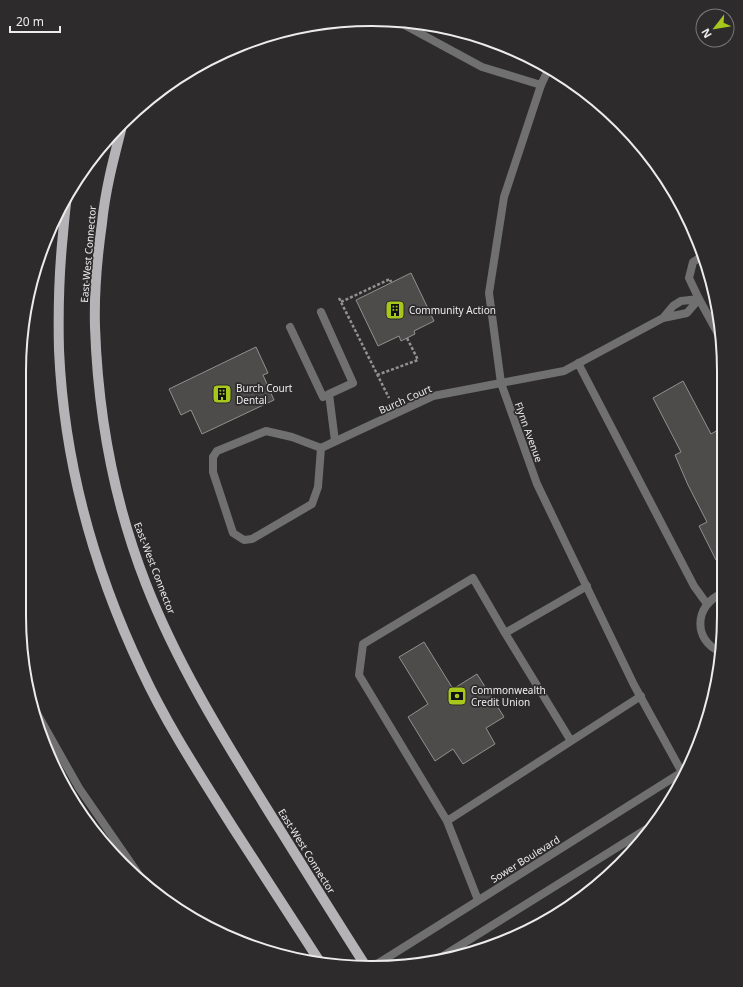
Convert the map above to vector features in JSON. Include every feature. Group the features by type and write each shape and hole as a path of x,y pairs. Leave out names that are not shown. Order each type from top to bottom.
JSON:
{"main road":[{"name":"East-West Connector","path":"118,137 110,170 102,222 97,273 95,325 98,377 104,429 114,482 128,534 147,585 169,635 194,684 221,733 361,961"},
{"path":"65,212 59,276 58,320 61,380 68,440 78,492 96,558 120,623 142,672 172,727 203,780 316,956"}],"street":[{"path":"411,28 482,67 541,85"},
{"name":"Flynn Avenue","path":"546,74 541,85 504,197 489,293 501,384 537,484 641,696 681,767"},
{"path":"698,259 693,262 690,278 699,299 714,326"},
{"path":"663,318 687,313 699,299"},
{"path":"663,318 672,306 681,301 699,299"},
{"path":"290,327 324,397 353,383 320,312"},
{"name":"Burch Court","path":"321,448 432,396 564,371 663,318"},
{"path":"578,363 694,586 707,604"},
{"path":"329,394 335,441"},
{"path":"266,431 292,437 321,448 318,487 312,504 252,539 244,540 232,533 213,472 213,458 217,450 266,431"},
{"path":"478,900 447,821 359,675 363,644 472,578 571,741"},
{"path":"505,633 587,586"},
{"path":"715,649 707,642 702,633 700,623 702,612 707,604 717,596"},
{"path":"447,821 641,696"},
{"path":"43,725 79,788 131,864"},
{"name":"Sower Boulevard","path":"383,961 677,777"},
{"path":"451,951 638,836"}],"path":[{"path":"341,302 390,278 391,282"},
{"path":"339,298 389,398"},
{"path":"377,375 418,360 407,338"}],"building":[{"name":"Community Action","path":"411,273 434,321 414,331 415,334 401,341 399,336 378,346 356,300"},
{"name":"Burch Court Dental","path":"256,347 268,373 263,375 274,400 202,434 191,410 181,415 169,389"},
{"path":"683,381 711,434 717,431 716,560 699,526 707,522 675,455 681,452 653,398"},
{"name":"Commonwealth Credit Union","path":"424,642 453,689 477,674 504,717 486,728 495,744 463,764 453,749 435,761 408,717 428,704 399,657"}],"place":[{"name":"Community Action","path":"395,310"},
{"name":"Burch Court Dental","path":"222,394"},
{"name":"Commonwealth Credit Union","path":"457,696"}]}
